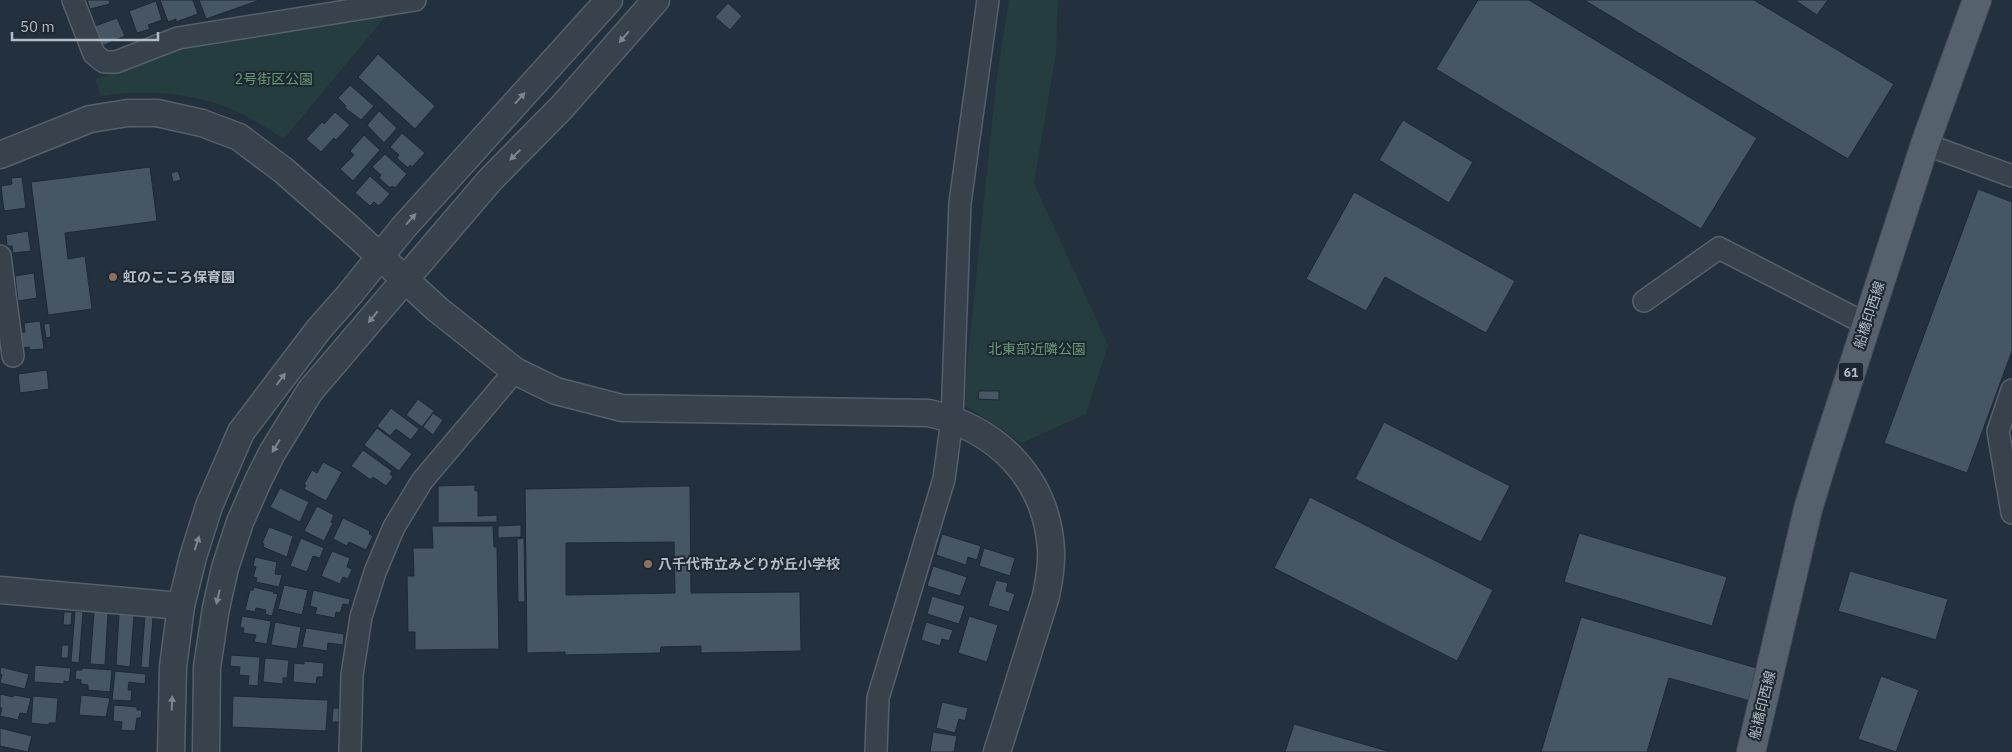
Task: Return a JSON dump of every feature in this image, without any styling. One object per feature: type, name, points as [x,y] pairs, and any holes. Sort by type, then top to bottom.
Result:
[{"type":"main road","name":"船橋印西線","points":[[1751,752],[1808,509],[1925,144],[1977,0]]},
{"type":"street","points":[[74,0],[94,54],[104,62],[116,62],[178,38],[415,0]]},
{"type":"street","points":[[171,752],[173,667],[181,606],[193,556],[209,506],[241,432],[319,329],[403,228],[609,0]]},
{"type":"street","points":[[206,752],[207,667],[216,608],[225,568],[240,522],[272,453],[310,391],[490,180],[562,107],[656,0]]},
{"type":"street","points":[[876,752],[878,698],[944,479],[952,418],[960,202],[988,0]]},
{"type":"street","points":[[0,155],[90,118],[128,113],[157,113],[202,123],[239,137],[283,170],[437,309],[515,371],[556,392],[622,408],[929,413],[952,418],[982,433],[1003,448],[1026,474],[1038,497],[1047,523],[1052,551],[1046,596],[997,752]]},
{"type":"street","points":[[1925,144],[2012,176]]},
{"type":"street","points":[[1644,301],[1719,248],[1866,324]]},
{"type":"street","points":[[0,256],[13,356]]},
{"type":"street","points":[[350,752],[352,675],[362,617],[375,572],[394,527],[422,481],[515,371]]},
{"type":"street","points":[[2012,390],[1998,431],[2012,513]]},
{"type":"street","points":[[0,590],[181,606]]},
{"type":"green space","name":"北東部近隣公園","points":[[1009,0],[1058,0],[1056,53],[1034,183],[1108,345],[1086,414],[1022,443],[963,404],[996,83]]},
{"type":"green space","name":"2号街区公園","points":[[386,16],[284,139],[244,115],[192,97],[156,93],[101,96],[95,79],[179,48]]},
{"type":"building","points":[[87,0],[109,0],[110,4],[90,9]]},
{"type":"building","points":[[160,0],[193,0],[198,14],[176,22],[176,19],[168,22]]},
{"type":"building","points":[[199,0],[260,0],[206,19]]},
{"type":"building","points":[[1478,0],[1529,0],[1757,138],[1701,229],[1436,69]]},
{"type":"building","points":[[1584,0],[1754,0],[1894,84],[1848,159]]},
{"type":"building","points":[[1795,0],[1828,0],[1817,15]]},
{"type":"building","points":[[156,1],[162,20],[148,25],[150,29],[137,33],[129,11]]},
{"type":"building","points":[[728,3],[742,16],[730,30],[715,17]]},
{"type":"building","points":[[117,18],[125,36],[102,46],[95,26]]},
{"type":"building","points":[[378,54],[435,106],[415,129],[358,77]]},
{"type":"building","points":[[350,85],[374,106],[361,120],[345,108],[346,106],[338,98]]},
{"type":"building","points":[[379,111],[397,128],[384,143],[367,125]]},
{"type":"building","points":[[335,112],[350,125],[321,152],[306,139],[322,122],[324,124]]},
{"type":"building","points":[[1403,120],[1473,162],[1449,203],[1379,160]]},
{"type":"building","points":[[402,133],[425,153],[412,167],[410,165],[408,168],[397,158],[399,155],[390,147]]},
{"type":"building","points":[[364,135],[380,150],[353,181],[340,169],[354,155],[350,151]]},
{"type":"building","points":[[385,154],[407,174],[395,188],[392,186],[390,188],[379,178],[381,175],[372,167]]},
{"type":"building","points":[[150,167],[157,221],[65,233],[68,259],[85,256],[92,309],[48,315],[31,182]]},
{"type":"building","points":[[178,171],[181,180],[173,182],[171,173]]},
{"type":"building","points":[[370,176],[390,194],[379,206],[374,202],[370,206],[355,193]]},
{"type":"building","points":[[22,177],[26,208],[4,211],[1,186],[12,184],[11,178]]},
{"type":"building","points":[[1978,189],[2012,202],[2012,351],[1967,473],[1884,443]]},
{"type":"building","points":[[1354,192],[1515,281],[1486,333],[1385,277],[1366,311],[1306,279]]},
{"type":"building","points":[[28,231],[31,251],[13,253],[12,246],[7,246],[6,235]]},
{"type":"building","points":[[34,273],[37,298],[18,301],[15,276]]},
{"type":"building","points":[[40,321],[44,349],[30,350],[29,347],[22,348],[20,332],[25,332],[24,323]]},
{"type":"building","points":[[50,323],[51,337],[46,338],[44,324]]},
{"type":"building","points":[[47,370],[49,389],[20,393],[18,374]]},
{"type":"building","points":[[979,391],[999,391],[999,400],[978,399]]},
{"type":"building","points":[[418,399],[434,411],[422,427],[406,415]]},
{"type":"building","points":[[391,408],[419,429],[411,440],[396,429],[390,436],[377,426]]},
{"type":"building","points":[[433,413],[443,420],[433,435],[423,427]]},
{"type":"building","points":[[1384,422],[1510,486],[1481,542],[1355,479]]},
{"type":"building","points":[[377,428],[412,454],[399,471],[364,445]]},
{"type":"building","points":[[363,450],[392,471],[390,474],[393,477],[386,486],[373,477],[371,480],[351,466]]},
{"type":"building","points":[[323,462],[342,472],[326,501],[304,489],[306,485],[304,484],[312,470],[317,473]]},
{"type":"building","points":[[475,485],[475,491],[478,491],[478,516],[497,515],[497,522],[438,523],[438,486]]},
{"type":"building","points":[[690,486],[691,593],[800,592],[801,651],[701,653],[701,646],[661,647],[660,653],[565,655],[565,652],[527,653],[525,489]],"holes":[[[674,542],[675,593],[566,595],[566,543]]]},
{"type":"building","points":[[280,488],[309,502],[300,522],[270,507]]},
{"type":"building","points":[[1310,497],[1493,590],[1457,661],[1274,568]]},
{"type":"building","points":[[317,506],[334,515],[331,522],[333,523],[324,541],[304,531]]},
{"type":"building","points":[[343,518],[370,531],[369,534],[373,536],[366,550],[349,542],[347,546],[333,539]]},
{"type":"building","points":[[521,525],[521,537],[498,538],[498,526]]},
{"type":"building","points":[[432,526],[493,526],[494,547],[497,547],[499,649],[415,650],[415,632],[408,632],[407,576],[414,576],[413,548],[433,548]]},
{"type":"building","points":[[269,527],[293,536],[287,557],[263,547],[264,544],[262,543]]},
{"type":"building","points":[[1579,533],[1727,577],[1712,626],[1564,582]]},
{"type":"building","points":[[942,534],[981,546],[977,560],[968,557],[966,565],[936,555]]},
{"type":"building","points":[[301,538],[324,548],[320,558],[313,556],[307,572],[290,566]]},
{"type":"building","points":[[524,538],[525,602],[518,602],[517,539]]},
{"type":"building","points":[[984,548],[1015,558],[1010,576],[979,566]]},
{"type":"building","points":[[332,551],[350,558],[347,567],[352,569],[348,579],[343,577],[340,584],[321,576]]},
{"type":"building","points":[[255,557],[277,562],[275,574],[282,575],[279,587],[256,582],[257,578],[253,577],[256,567],[253,566]]},
{"type":"building","points":[[933,566],[967,577],[960,596],[927,586]]},
{"type":"building","points":[[1850,571],[1948,599],[1936,640],[1838,611]]},
{"type":"building","points":[[996,580],[1008,583],[1006,591],[1015,594],[1009,612],[988,606]]},
{"type":"building","points":[[284,585],[308,590],[302,615],[278,609]]},
{"type":"building","points":[[254,587],[278,594],[272,616],[265,614],[266,610],[256,608],[255,612],[245,610],[250,590],[253,590]]},
{"type":"building","points":[[313,590],[350,599],[349,605],[343,604],[340,613],[336,612],[335,618],[315,614],[317,608],[310,606]]},
{"type":"building","points":[[932,596],[965,606],[959,624],[927,614]]},
{"type":"building","points":[[75,611],[83,612],[79,663],[71,662]]},
{"type":"building","points":[[64,612],[72,612],[71,625],[63,625]]},
{"type":"building","points":[[94,612],[108,613],[105,665],[90,664]]},
{"type":"building","points":[[119,614],[134,615],[130,667],[116,665]]},
{"type":"building","points":[[145,616],[153,617],[149,668],[141,667]]},
{"type":"building","points":[[242,616],[271,621],[267,644],[254,642],[256,635],[243,633],[244,628],[240,627]]},
{"type":"building","points":[[969,616],[998,625],[987,662],[958,653]]},
{"type":"building","points":[[1581,617],[1760,669],[1750,701],[1669,678],[1647,752],[1541,752]]},
{"type":"building","points":[[275,622],[301,627],[297,649],[271,645]]},
{"type":"building","points":[[926,622],[953,630],[949,641],[942,639],[940,646],[921,640]]},
{"type":"building","points":[[306,628],[344,634],[343,645],[328,643],[327,651],[302,647]]},
{"type":"building","points":[[62,645],[69,645],[68,658],[61,658]]},
{"type":"building","points":[[231,655],[260,657],[258,686],[248,685],[249,676],[239,675],[240,667],[230,666]]},
{"type":"building","points":[[265,658],[289,660],[287,678],[283,678],[283,684],[263,682]]},
{"type":"building","points":[[304,661],[324,663],[323,677],[317,677],[316,684],[293,682],[294,663],[304,664]]},
{"type":"building","points":[[35,665],[71,668],[69,682],[64,681],[64,684],[34,682]]},
{"type":"building","points":[[1,667],[29,674],[25,689],[0,683]]},
{"type":"building","points":[[82,668],[112,670],[110,692],[88,690],[88,685],[81,684],[81,680],[75,679],[76,670],[82,670]]},
{"type":"building","points":[[115,671],[146,674],[145,684],[129,682],[128,690],[132,690],[131,701],[112,700]]},
{"type":"building","points":[[1881,676],[1919,690],[1896,752],[1858,739]]},
{"type":"building","points":[[0,694],[31,698],[27,714],[20,713],[18,720],[0,716],[2,708],[0,708]]},
{"type":"building","points":[[81,695],[110,698],[106,717],[79,715]]},
{"type":"building","points":[[33,696],[58,698],[56,723],[49,723],[49,725],[31,723]]},
{"type":"building","points":[[233,696],[328,700],[326,731],[232,727]]},
{"type":"building","points":[[942,702],[968,708],[965,721],[959,719],[955,733],[936,728]]},
{"type":"building","points":[[114,705],[137,707],[137,710],[142,710],[141,718],[137,718],[135,731],[121,730],[122,722],[113,721]]},
{"type":"building","points":[[333,708],[339,708],[339,722],[332,722]]},
{"type":"building","points":[[1294,724],[1391,752],[1285,752]]},
{"type":"building","points":[[0,728],[32,736],[28,752],[0,746]]},
{"type":"building","points":[[933,732],[957,736],[954,752],[930,752]]},
{"type":"place","name":"虹のこころ保育園","points":[[113,277]]},
{"type":"place","name":"八千代市立みどりが丘小学校","points":[[648,564]]}]
